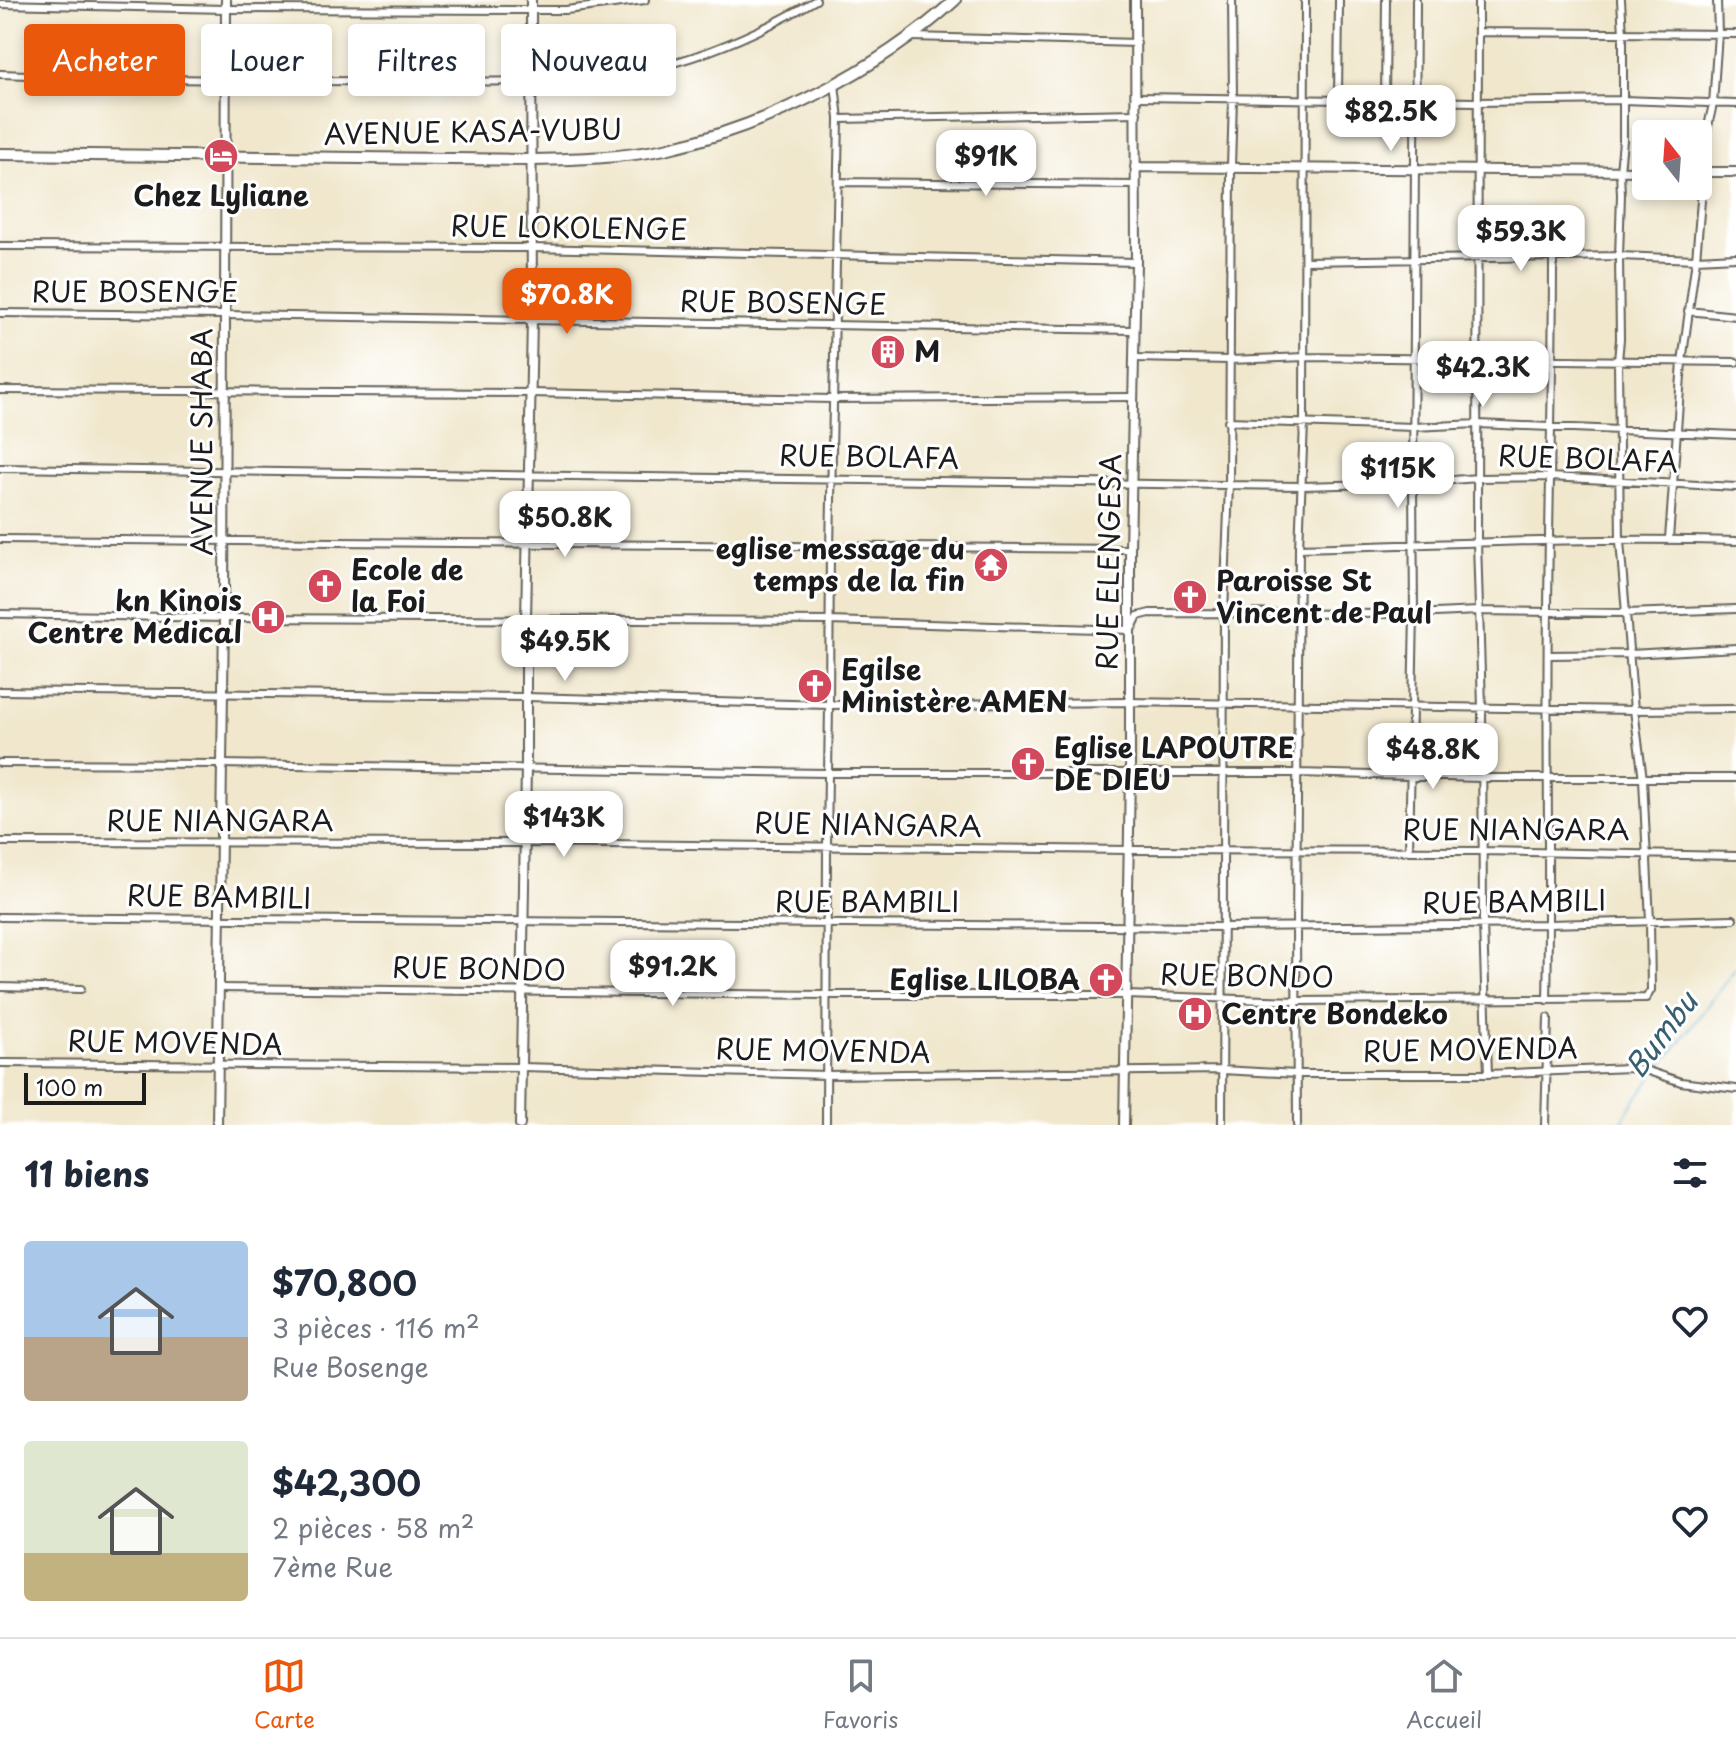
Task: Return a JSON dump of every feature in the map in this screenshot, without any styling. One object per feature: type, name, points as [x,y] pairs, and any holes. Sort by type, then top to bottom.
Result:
[{"type":"main road","name":"AVENUE KASA-VUBU","points":[[0,154],[532,160],[600,158],[664,149],[747,125],[835,84],[909,37],[955,0]]},
{"type":"street","points":[[531,0],[531,24]]},
{"type":"street","points":[[0,4],[566,10],[645,0]]},
{"type":"street","points":[[676,62],[744,39],[816,0]]},
{"type":"street","name":"RUE ELENGESA","points":[[1124,1125],[1136,262],[1135,0]]},
{"type":"street","points":[[1222,1125],[1224,614],[1229,485],[1232,0]]},
{"type":"street","points":[[1297,1125],[1299,548],[1305,357],[1305,0]]},
{"type":"street","points":[[1338,100],[1339,0]]},
{"type":"street","points":[[1385,101],[1386,0]]},
{"type":"street","points":[[1409,851],[1414,614],[1416,0]]},
{"type":"street","points":[[1478,0],[1477,542],[1488,1074]]},
{"type":"street","points":[[1621,0],[1620,541],[1643,779],[1650,921]]},
{"type":"street","points":[[1709,120],[1718,34],[1717,0]]},
{"type":"street","points":[[1478,32],[1736,34]]},
{"type":"street","points":[[909,37],[1137,43]]},
{"type":"street","points":[[0,74],[201,80]]},
{"type":"street","points":[[332,81],[501,81]]},
{"type":"street","points":[[826,1125],[829,621],[839,119],[835,84]]},
{"type":"street","name":"AVENUE SHABA","points":[[217,1125],[224,618],[226,96]]},
{"type":"street","points":[[520,1125],[532,320],[532,96]]},
{"type":"street","points":[[1137,97],[1416,102],[1623,100],[1736,104]]},
{"type":"street","points":[[839,119],[1137,113]]},
{"type":"street","points":[[1135,167],[1632,171]]},
{"type":"street","points":[[1712,172],[1736,172]]},
{"type":"street","points":[[838,182],[1135,185]]},
{"type":"street","points":[[1669,539],[1682,362],[1696,259],[1699,200]]},
{"type":"street","name":"RUE LOKOLENGE","points":[[0,246],[531,248],[1136,262]]},
{"type":"street","points":[[1547,1000],[1553,257]]},
{"type":"street","points":[[1305,261],[1736,257]]},
{"type":"street","points":[[1688,311],[1736,316]]},
{"type":"street","name":"RUE BOSENGE","points":[[0,313],[1134,330]]},
{"type":"street","points":[[1134,358],[1736,362]]},
{"type":"street","points":[[0,390],[530,393],[832,399],[1133,397]]},
{"type":"street","points":[[1228,421],[1414,427],[1478,424],[1736,435]]},
{"type":"street","name":"RUE BOLAFA","points":[[0,468],[1302,486],[1549,477],[1736,487]]},
{"type":"street","points":[[0,539],[1130,549]]},
{"type":"street","points":[[1299,548],[1477,542],[1736,541]]},
{"type":"street","points":[[0,614],[829,621],[1131,630],[1138,616],[1150,613],[1627,613],[1736,609]]},
{"type":"street","points":[[1549,655],[1736,648]]},
{"type":"street","points":[[0,691],[526,697],[829,705],[1129,702],[1736,709]]},
{"type":"street","points":[[0,763],[828,773],[1298,773],[1549,779],[1736,778]]},
{"type":"street","name":"RUE NIANGARA","points":[[0,842],[525,843],[1736,856]]},
{"type":"street","name":"RUE BAMBILI","points":[[0,917],[1223,927],[1733,919]]},
{"type":"street","name":"RUE BONDO","points":[[220,988],[1127,995],[1297,1001],[1646,998],[1651,990],[1650,921]]},
{"type":"street","points":[[0,987],[81,989]]},
{"type":"street","points":[[1545,1125],[1548,1018]]},
{"type":"street","name":"RUE MOVENDA","points":[[0,1063],[521,1067],[826,1075],[1222,1070],[1297,1074],[1488,1074],[1630,1068],[1681,1082],[1736,1089]]},
{"type":"waterway","name":"Bumbu","points":[[1657,1072],[1736,968]]},
{"type":"waterway","name":"Bumbu","points":[[1620,1125],[1653,1077]]},
{"type":"place","name":"Chez Lyliane","points":[[221,156]]},
{"type":"place","name":"M","points":[[888,352]]},
{"type":"place","name":"eglise message du temps de la fin","points":[[991,565]]},
{"type":"place","name":"Ecole de la Foi","points":[[325,586]]},
{"type":"place","name":"Paroisse St Vincent de Paul","points":[[1190,597]]},
{"type":"place","name":"kn Kinois Centre Médical","points":[[268,617]]},
{"type":"place","name":"Egilse Ministère AMEN","points":[[815,686]]},
{"type":"place","name":"Eglise LAPOUTRE DE DIEU","points":[[1028,764]]},
{"type":"place","name":"Eglise LILOBA","points":[[1106,980]]},
{"type":"place","name":"Centre Bondeko","points":[[1195,1014]]}]
